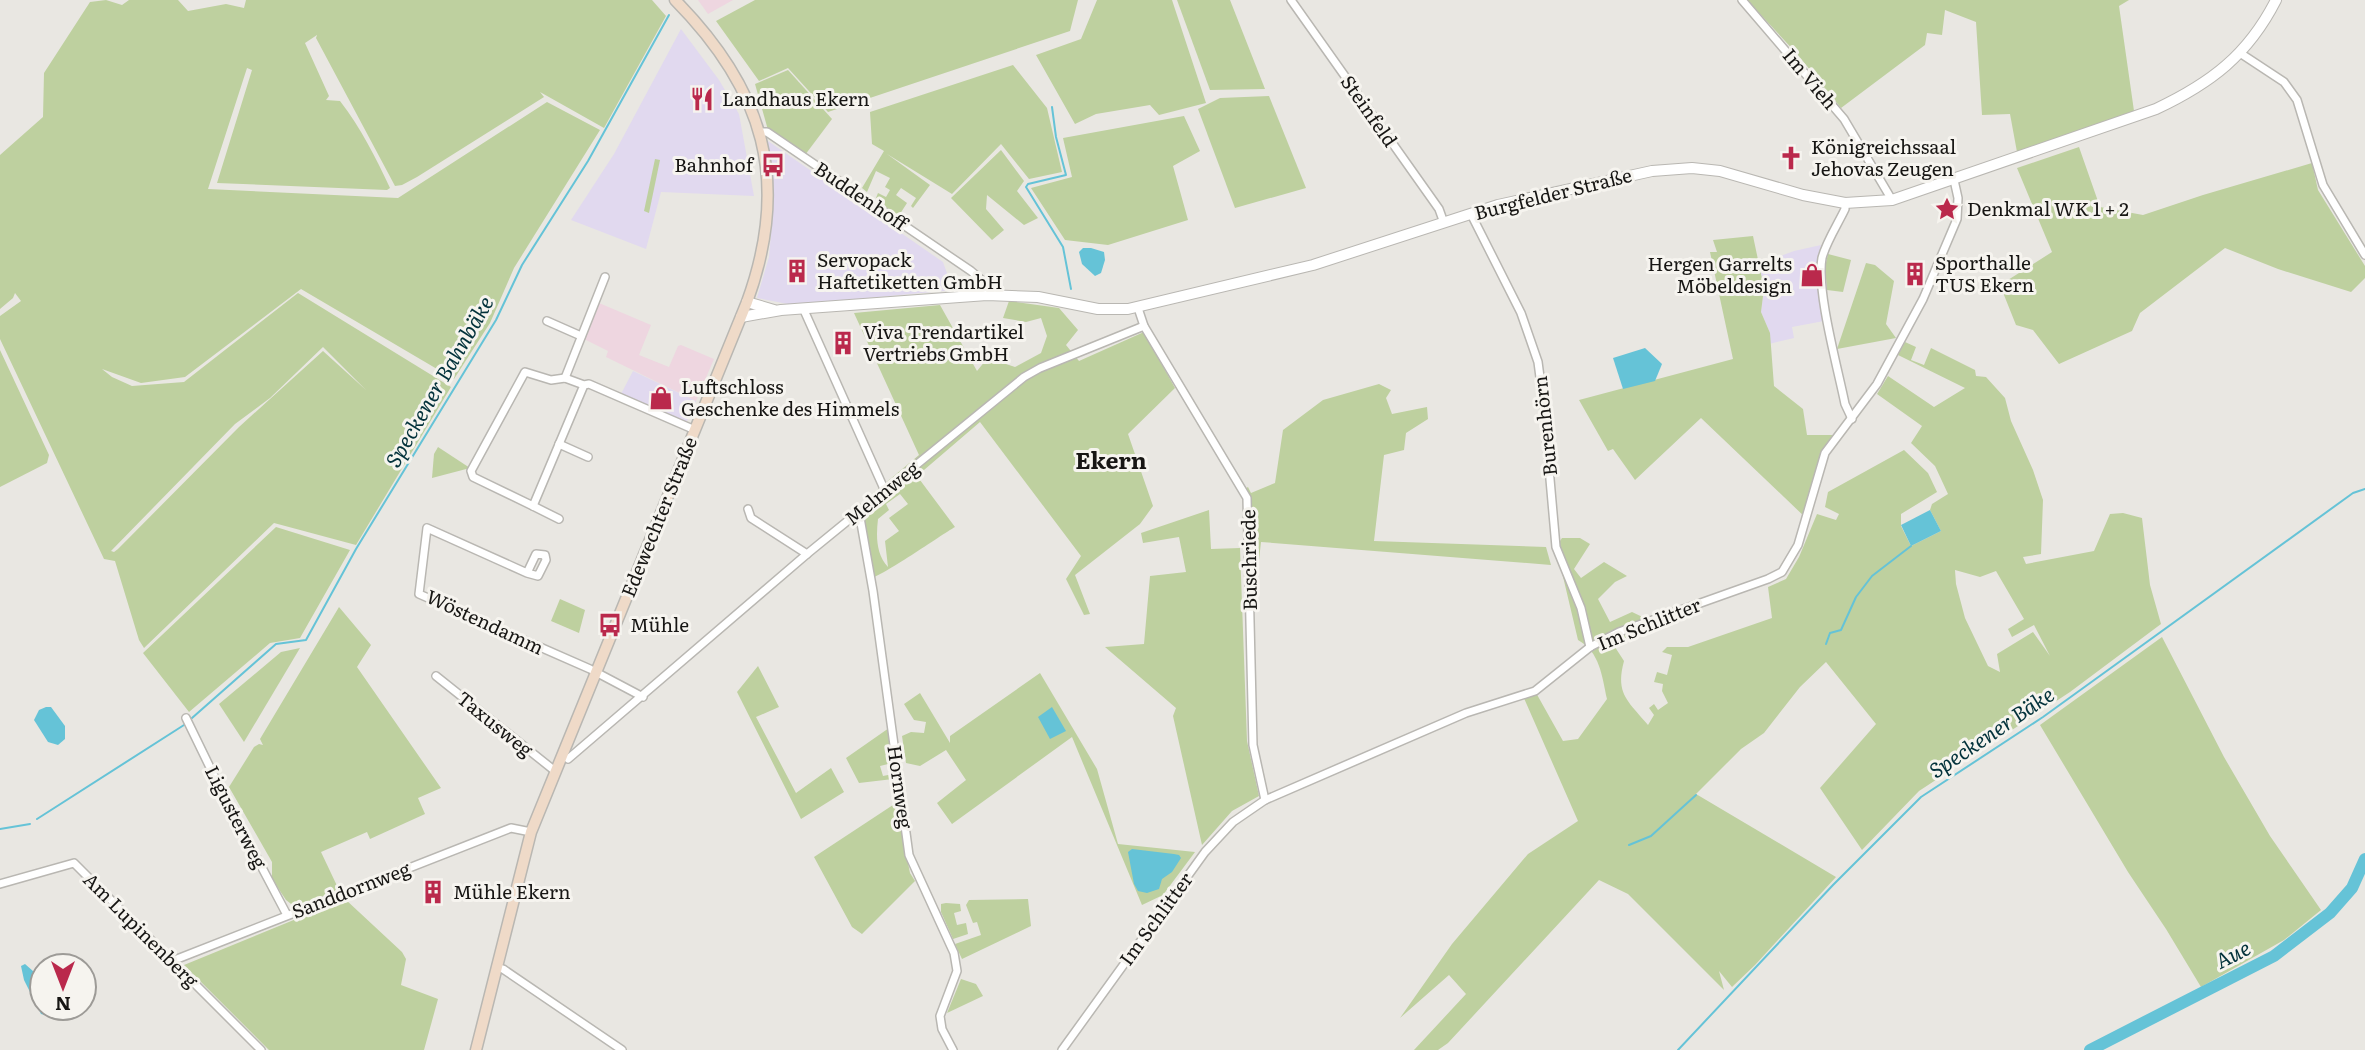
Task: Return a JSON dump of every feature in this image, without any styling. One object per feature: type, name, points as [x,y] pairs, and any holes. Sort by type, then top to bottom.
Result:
[{"type":"main road","name":"Edewechter Straße","points":[[476,1050],[531,832],[741,317],[762,257],[768,215],[766,168],[750,104],[731,67],[709,35],[675,0]]},
{"type":"street","name":"Steinfeld","points":[[1291,0],[1439,209],[1444,223]]},
{"type":"street","name":"Im Vieh","points":[[1742,0],[1844,119],[1892,200]]},
{"type":"street","name":"Burgfelder Straße","points":[[741,317],[778,310],[987,295],[1038,297],[1108,310],[1138,308],[1313,265],[1471,214],[1604,180],[1637,173],[1692,167],[1720,171],[1803,195],[1845,203],[1892,200],[2156,109],[2210,80],[2241,53],[2276,0]]},
{"type":"street","points":[[2241,53],[2278,77],[2297,100],[2323,185],[2365,255]]},
{"type":"street","name":"Buddenhoff","points":[[759,132],[767,132],[971,271],[985,283],[987,295]]},
{"type":"street","name":"Im Schlitter","points":[[1062,1050],[1205,852],[1234,822],[1265,800],[1455,718],[1535,691],[1590,647],[1619,632],[1782,572],[1805,527],[1825,453],[1877,384],[1947,247],[1957,219],[1954,180]]},
{"type":"street","points":[[1845,203],[1845,209],[1822,260],[1822,274],[1824,300],[1843,391],[1852,419]]},
{"type":"street","name":"Burenhörn","points":[[1471,214],[1521,313],[1538,362],[1556,547],[1581,608],[1590,647]]},
{"type":"street","points":[[565,378],[605,276]]},
{"type":"street","name":"Burgfelder Straße","points":[[747,302],[778,310]]},
{"type":"street","points":[[803,308],[885,491]]},
{"type":"street","name":"Buschriede","points":[[1138,308],[1144,326],[1247,498],[1253,745],[1265,800]]},
{"type":"street","points":[[547,321],[581,336]]},
{"type":"street","name":"Melmweg","points":[[568,759],[807,554],[1024,377],[1144,326]]},
{"type":"street","points":[[559,519],[473,477],[471,471],[525,372],[551,380],[565,378],[584,385],[589,384],[695,430]]},
{"type":"street","points":[[533,506],[584,385]]},
{"type":"street","points":[[559,444],[588,457]]},
{"type":"street","points":[[748,509],[751,517],[807,554]]},
{"type":"street","name":"Hornweg","points":[[859,512],[873,591],[909,855],[954,954],[957,971],[940,1016],[942,1029],[953,1050]]},
{"type":"street","name":"Wöstendamm","points":[[527,573],[427,528],[419,594],[596,672]]},
{"type":"street","points":[[596,672],[643,697]]},
{"type":"street","name":"Taxusweg","points":[[436,676],[555,771]]},
{"type":"street","name":"Ligusterweg","points":[[186,718],[286,915]]},
{"type":"street","name":"Sanddornweg","points":[[172,961],[512,828],[531,832]]},
{"type":"street","name":"Am Lupinenberg","points":[[0,884],[74,863],[261,1050]]},
{"type":"street","points":[[496,967],[503,969],[622,1050]]},
{"type":"shaded area","points":[[698,0],[733,0],[708,14]]},
{"type":"shaded area","points":[[681,29],[719,80],[739,114],[754,196],[661,192],[646,249],[571,220],[614,154]]},
{"type":"shaded area","points":[[768,141],[943,262],[953,290],[793,305],[757,298],[769,257],[773,211]]},
{"type":"shaded area","points":[[1821,245],[1817,261],[1824,321],[1792,327],[1794,338],[1769,344],[1770,333],[1761,312],[1764,288],[1759,264],[1794,251]]},
{"type":"shaded area","points":[[599,303],[651,325],[639,355],[669,367],[678,346],[681,345],[714,359],[696,401],[606,357],[608,351],[584,339]]},
{"type":"shaded area","points":[[633,371],[696,401],[687,421],[621,394]]},
{"type":"green space","points":[[106,0],[122,5],[129,0],[178,0],[188,11],[226,4],[244,8],[246,0],[652,0],[666,16],[604,128],[540,92],[544,97],[417,177],[395,186],[316,38],[317,35],[305,43],[329,96],[326,100],[340,101],[348,111],[390,188],[387,190],[217,183],[252,70],[247,68],[208,189],[398,198],[547,102],[600,130],[514,268],[490,323],[454,379],[301,289],[185,377],[141,383],[102,369],[132,386],[184,382],[298,293],[451,387],[356,545],[274,523],[144,648],[139,640],[115,561],[104,559],[0,339],[0,316],[21,301],[15,293],[0,309],[0,155],[43,117],[44,73],[90,2]],"holes":[[[323,347],[366,390],[323,351],[239,427],[118,549],[111,551],[235,424],[270,398]]]},
{"type":"green space","points":[[755,0],[1078,0],[1070,31],[828,112],[788,68],[759,81],[716,21]]},
{"type":"green space","points":[[1097,0],[1172,0],[1206,103],[1159,115],[1150,105],[1096,114],[1075,124],[1036,55],[1081,39]]},
{"type":"green space","points":[[1177,0],[1230,0],[1265,89],[1210,90]]},
{"type":"green space","points":[[1747,0],[2129,0],[2119,6],[2134,111],[2017,152],[2010,114],[1982,115],[1976,22],[1945,10],[1942,35],[1927,33],[1925,45],[1841,108],[1798,55]]},
{"type":"green space","points":[[1013,65],[1047,108],[1062,172],[1029,179],[1001,144],[952,194],[887,154],[930,185],[913,208],[911,206],[916,198],[901,188],[896,195],[907,203],[898,217],[884,208],[885,202],[876,198],[878,193],[886,197],[890,190],[885,187],[890,178],[876,171],[867,192],[862,188],[884,151],[872,144],[870,112]]},
{"type":"green space","points":[[788,70],[832,119],[805,155],[768,130],[755,84]]},
{"type":"green space","points":[[1269,96],[1306,188],[1235,208],[1198,109],[1220,98]]},
{"type":"green space","points":[[1184,116],[1200,151],[1173,166],[1188,220],[1108,245],[1065,240],[1031,188],[1072,177],[1063,138]]},
{"type":"green space","points":[[2079,147],[2100,207],[2143,215],[2312,163],[2318,190],[2365,266],[2365,278],[2351,292],[2278,269],[2225,248],[2140,313],[2132,331],[2059,364],[2033,330],[2016,325],[2000,285],[2052,252],[2017,168]]},
{"type":"green space","points":[[1001,150],[1024,181],[1017,191],[1038,218],[1024,225],[987,195],[986,209],[1004,230],[992,240],[951,198]]},
{"type":"green space","points":[[655,159],[660,160],[649,213],[644,211]]},
{"type":"green space","points":[[1753,236],[1764,288],[1761,312],[1770,333],[1774,386],[1803,409],[1807,435],[1837,437],[1825,453],[1807,519],[1701,418],[1635,480],[1613,449],[1608,451],[1579,400],[1733,359],[1710,252],[1717,252],[1713,240]]},
{"type":"green space","points":[[1828,254],[1851,260],[1843,292],[1827,290],[1825,267]]},
{"type":"green space","points":[[1866,263],[1875,265],[1894,281],[1886,324],[1896,338],[1837,349]]},
{"type":"green space","points":[[1009,301],[1059,308],[1078,330],[1066,345],[1079,361],[1144,332],[1175,388],[1128,434],[1153,506],[1140,524],[1075,575],[1090,614],[1084,615],[1066,579],[1081,556],[980,422],[917,476],[955,527],[871,578],[859,505],[919,455],[854,313],[940,305],[977,371],[990,355],[1015,367],[1041,353],[1047,336],[1041,318],[1026,322],[1003,318]],"holes":[[[900,494],[908,504],[889,518],[899,531],[885,541],[888,567],[878,544],[878,519],[889,510],[886,504]]]},
{"type":"green space","points":[[1905,342],[1916,347],[1911,360],[1924,365],[1931,348],[1975,370],[1976,376],[1986,377],[2005,398],[2011,421],[2043,500],[2041,554],[2023,557],[2026,564],[2094,551],[2110,514],[2123,513],[2142,518],[2150,585],[2161,624],[2070,692],[1919,791],[1862,850],[1820,788],[1876,724],[1826,662],[1800,687],[1764,733],[1741,749],[1696,794],[1836,877],[1732,987],[1719,971],[1724,990],[1628,894],[1599,880],[1448,1043],[1438,1050],[1414,1050],[1466,994],[1449,975],[1400,1018],[1452,944],[1528,854],[1578,821],[1523,696],[1535,691],[1563,741],[1578,739],[1607,699],[1596,658],[1578,640],[1556,547],[1562,538],[1580,538],[1590,544],[1574,569],[1581,578],[1604,562],[1627,576],[1615,582],[1598,599],[1610,622],[1632,612],[1651,621],[1641,635],[1613,644],[1624,661],[1621,682],[1625,696],[1648,725],[1654,715],[1649,708],[1654,704],[1658,710],[1668,703],[1662,691],[1663,684],[1654,682],[1657,672],[1667,675],[1672,655],[1662,652],[1667,647],[1688,647],[1772,618],[1768,587],[1786,579],[1799,557],[1817,514],[1836,520],[1839,514],[1825,507],[1828,492],[1904,450],[1928,473],[1937,492],[1901,514],[1901,526],[1911,546],[1941,531],[1930,510],[1932,504],[1948,494],[1935,466],[1911,443],[1922,426],[1877,394],[1888,376],[1934,407],[1965,388],[1898,355]],"holes":[[[1955,570],[1980,577],[1996,571],[2024,619],[2008,629],[2012,637],[2034,625],[2050,656],[2033,632],[1997,654],[2000,672],[1988,666],[1965,618]]]},
{"type":"green space","points":[[0,350],[49,455],[47,463],[0,487]]},
{"type":"green space","points":[[1379,384],[1391,390],[1386,398],[1392,414],[1427,407],[1428,419],[1406,433],[1404,450],[1384,455],[1374,541],[1546,547],[1551,565],[1261,542],[1256,587],[1249,586],[1247,498],[1243,490],[1248,487],[1251,493],[1275,483],[1283,430],[1323,400]]},
{"type":"green space","points":[[438,447],[470,468],[432,478],[434,454]]},
{"type":"green space","points":[[1209,510],[1211,549],[1240,548],[1247,741],[1259,796],[1232,811],[1202,845],[1173,716],[1176,708],[1105,647],[1144,644],[1150,576],[1186,572],[1179,537],[1143,543],[1141,533]]},
{"type":"green space","points":[[276,527],[350,550],[300,638],[270,643],[189,712],[143,653]]},
{"type":"green space","points":[[560,599],[585,610],[579,633],[551,621]]},
{"type":"green space","points":[[339,607],[371,645],[357,667],[441,788],[418,798],[425,814],[370,839],[367,832],[321,852],[339,890],[295,907],[286,900],[272,879],[272,862],[229,787],[254,747],[263,745],[260,739]]},
{"type":"green space","points":[[2162,637],[2224,757],[2270,836],[2321,910],[2284,940],[2201,987],[2040,725]]},
{"type":"green space","points":[[300,648],[244,742],[219,704],[281,652]]},
{"type":"green space","points":[[758,666],[779,707],[756,717],[796,793],[831,768],[844,792],[801,819],[737,692]]},
{"type":"green space","points":[[1040,673],[1097,769],[1118,844],[1195,852],[1163,895],[1142,905],[1072,737],[952,824],[937,803],[966,780],[946,750],[920,766],[906,763],[902,736],[911,732],[924,733],[926,722],[914,720],[904,704],[920,693],[950,743],[950,736]]},
{"type":"green space","points":[[889,728],[892,763],[880,766],[883,776],[893,774],[893,779],[859,783],[846,758]]},
{"type":"green space","points":[[896,803],[910,873],[915,881],[862,934],[852,927],[814,857]]},
{"type":"green space","points":[[345,899],[402,952],[406,959],[401,985],[438,999],[424,1050],[269,1050],[184,965]]},
{"type":"green space","points":[[1028,899],[1031,926],[962,959],[955,944],[981,935],[977,922],[973,923],[966,905],[969,900]]},
{"type":"green space","points":[[941,904],[960,904],[961,911],[954,913],[957,925],[966,923],[968,934],[953,939],[941,912]]},
{"type":"green space","points":[[961,979],[976,984],[983,996],[947,1013]]},
{"type":"water","points":[[1083,248],[1104,252],[1105,260],[1101,273],[1095,276],[1082,264],[1079,252]]},
{"type":"water","points":[[1645,348],[1662,364],[1655,381],[1623,389],[1613,358]]},
{"type":"water","points":[[1930,510],[1941,531],[1911,546],[1901,525]]},
{"type":"water","points":[[51,707],[65,726],[65,739],[58,745],[48,742],[34,720],[39,710]]},
{"type":"water","points":[[1052,707],[1066,731],[1050,739],[1038,717]]},
{"type":"water","points":[[1132,849],[1174,854],[1181,858],[1172,872],[1162,879],[1159,889],[1147,893],[1138,891],[1134,884],[1128,852]]},
{"type":"water","points":[[25,964],[28,967],[28,988],[24,980],[21,966]]},
{"type":"waterway","name":"Speckener Bahnbäke","points":[[192,718],[276,644],[306,640],[356,549],[496,320],[522,265],[588,161],[669,15]]},
{"type":"waterway","points":[[1052,107],[1056,137],[1066,175],[1028,184],[1026,187],[1063,247],[1071,289]]},
{"type":"waterway","name":"Speckener Bäke","points":[[1678,1050],[1833,885],[1921,797],[2043,717],[2353,493],[2365,489]]},
{"type":"waterway","points":[[1826,644],[1830,633],[1841,630],[1856,597],[1872,576],[1911,546]]},
{"type":"waterway","name":"Speckener Bahnbäke","points":[[37,819],[184,725]]},
{"type":"waterway","points":[[1629,845],[1651,836],[1696,795]]},
{"type":"waterway","name":"Speckener Bahnbäke","points":[[0,829],[30,824]]},
{"type":"waterway","name":"Aue","points":[[2090,1050],[2274,956],[2330,913],[2352,888],[2365,859]]},
{"type":"place","name":"Landhaus Ekern","points":[[702,99]]},
{"type":"place","name":"Königreichssaal Jehovas Zeugen","points":[[1791,158]]},
{"type":"place","name":"Bahnhof","points":[[773,165]]},
{"type":"place","name":"Denkmal WK 1 + 2","points":[[1947,209]]},
{"type":"place","name":"Servopack Haftetiketten GmbH","points":[[797,271]]},
{"type":"place","name":"Sporthalle TUS Ekern","points":[[1915,274]]},
{"type":"place","name":"Hergen Garrelts Möbeldesign","points":[[1812,275]]},
{"type":"place","name":"Viva Trendartikel Vertriebs GmbH","points":[[843,343]]},
{"type":"place","name":"Luftschloss Geschenke des Himmels","points":[[661,398]]},
{"type":"place","name":"Mühle","points":[[610,625]]},
{"type":"place","name":"Mühle Ekern","points":[[433,892]]},
{"type":"district","name":"Ekern","points":[[1111,461]]}]
